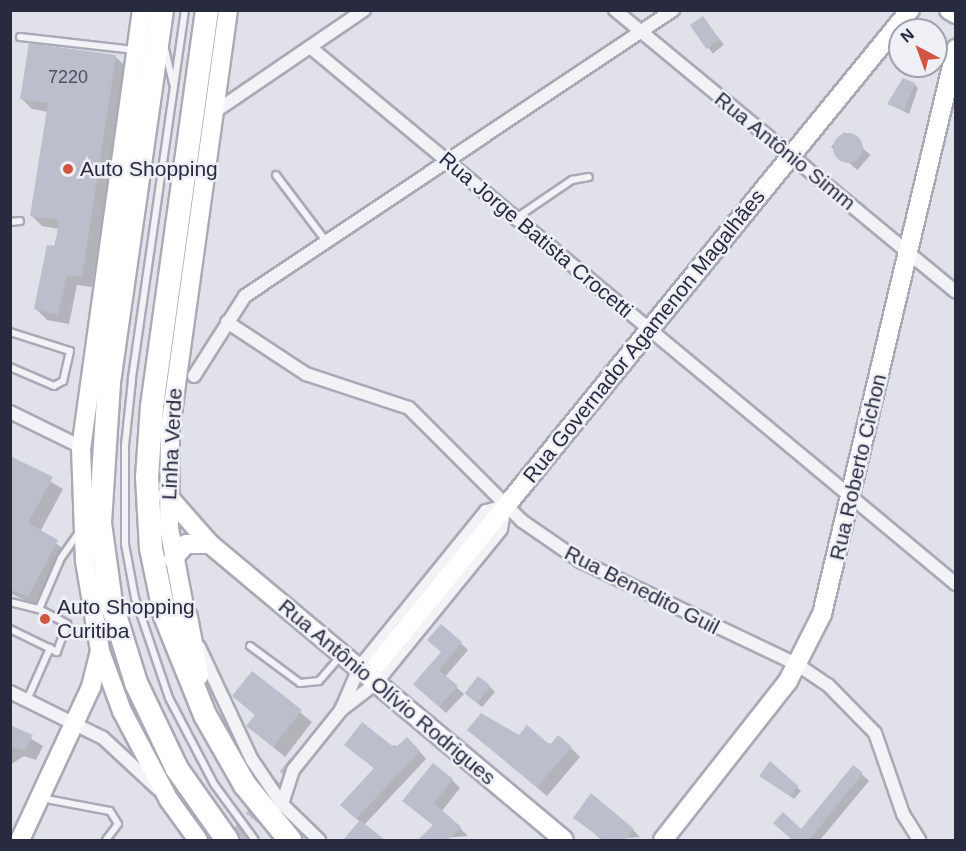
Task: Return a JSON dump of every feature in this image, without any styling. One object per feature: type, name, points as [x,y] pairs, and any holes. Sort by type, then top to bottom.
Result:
[{"type":"highway","name":"Linha Verde","points":[[207,10],[147,477],[156,583],[204,715],[245,785],[290,840]]},
{"type":"highway","points":[[161,20],[109,383],[100,523],[111,602],[136,684],[177,769],[226,840]]},
{"type":"highway","points":[[186,617],[204,715]]},
{"type":"street","points":[[142,10],[81,447],[83,527],[100,651],[122,711],[169,800],[198,840]]},
{"type":"street","name":"Linha Verde","points":[[228,10],[174,385],[167,495],[173,559],[186,617],[264,778],[282,804],[318,840]]},
{"type":"street","points":[[213,113],[364,10]]},
{"type":"street","name":"Rua Antônio Simm","points":[[615,10],[956,292]]},
{"type":"street","points":[[194,376],[245,296],[673,10]]},
{"type":"street","name":"Rua Governador Agamenon Magalhães","points":[[378,663],[910,10]]},
{"type":"street","points":[[949,10],[956,14]]},
{"type":"street","name":"Rua Jorge Batista Crocetti","points":[[310,47],[956,584]]},
{"type":"street","name":"Rua Roberto Cichon","points":[[663,840],[798,665],[822,614],[956,48]]},
{"type":"street","name":"Rua Benedito Guil","points":[[227,322],[306,374],[410,408],[505,506],[599,573],[798,665],[842,697],[875,733],[903,814],[919,840]]},
{"type":"street","points":[[10,412],[81,447]]},
{"type":"street","name":"Rua Antônio Olívio Rodrigues","points":[[167,495],[210,544],[564,840]]},
{"type":"street","points":[[282,804],[293,770],[341,710],[376,683],[501,529],[505,506],[486,511],[359,668],[341,710]]},
{"type":"street","points":[[173,559],[186,544],[210,544]]},
{"type":"street","points":[[20,840],[75,723],[100,651]]},
{"type":"street","points":[[10,692],[75,723],[114,746],[169,800]]},
{"type":"street","points":[[264,778],[293,770]]},
{"type":"lane","points":[[185,10],[125,445],[125,544],[135,598],[169,698],[214,784],[255,840]]},
{"type":"lane","points":[[161,20],[174,86]]},
{"type":"lane","points":[[20,37],[138,50]]},
{"type":"lane","points":[[276,174],[326,241]]},
{"type":"lane","points":[[515,218],[562,186],[589,177]]},
{"type":"lane","points":[[10,222],[20,221]]},
{"type":"lane","points":[[10,367],[54,386],[63,381],[70,351],[11,334]]},
{"type":"lane","points":[[39,609],[61,558],[83,527]]},
{"type":"lane","points":[[10,602],[39,609],[67,624],[57,652],[10,629]]},
{"type":"lane","points":[[250,646],[300,683],[319,681],[342,655]]},
{"type":"lane","points":[[27,700],[50,648]]},
{"type":"lane","points":[[40,798],[110,811],[118,824],[106,840]]},
{"type":"building","points":[[703,16],[720,40],[707,49],[690,25]]},
{"type":"building","points":[[29,43],[116,55],[82,277],[67,275],[58,315],[34,309],[47,245],[55,246],[59,220],[30,216],[48,103],[20,99]]},
{"type":"building","points":[[903,78],[915,83],[904,111],[887,104]]},
{"type":"building","points":[[848,133],[858,138],[863,148],[858,158],[848,163],[838,158],[833,148],[838,138]]},
{"type":"building","points":[[10,456],[53,477],[28,523],[58,540],[28,597],[10,589]]},
{"type":"building","points":[[441,624],[462,642],[439,670],[458,686],[439,707],[413,684],[441,652],[427,640]]},
{"type":"building","points":[[252,671],[302,710],[273,747],[246,726],[255,715],[232,696]]},
{"type":"building","points":[[478,676],[491,686],[477,703],[464,693]]},
{"type":"building","points":[[481,713],[519,735],[527,725],[550,745],[558,735],[572,747],[537,787],[467,730]]},
{"type":"building","points":[[362,722],[395,748],[407,737],[420,751],[356,819],[340,805],[374,768],[344,745]]},
{"type":"building","points":[[10,725],[33,735],[25,751],[10,746]]},
{"type":"building","points":[[770,761],[798,786],[790,796],[759,776]]},
{"type":"building","points":[[433,763],[453,779],[434,803],[461,827],[448,840],[418,840],[433,825],[402,801]]},
{"type":"building","points":[[853,765],[863,773],[809,840],[792,840],[773,823],[783,812],[801,829]]},
{"type":"building","points":[[591,793],[634,829],[625,840],[604,840],[573,818]]},
{"type":"building","points":[[360,820],[385,840],[343,840]]},
{"type":"tunnel","points":[[340,710],[377,664]]},
{"type":"tunnel","points":[[236,840],[299,762]]},
{"type":"place","name":"Auto Shopping","points":[[68,169]]},
{"type":"place","name":"Auto Shopping Curitiba","points":[[45,619]]}]
